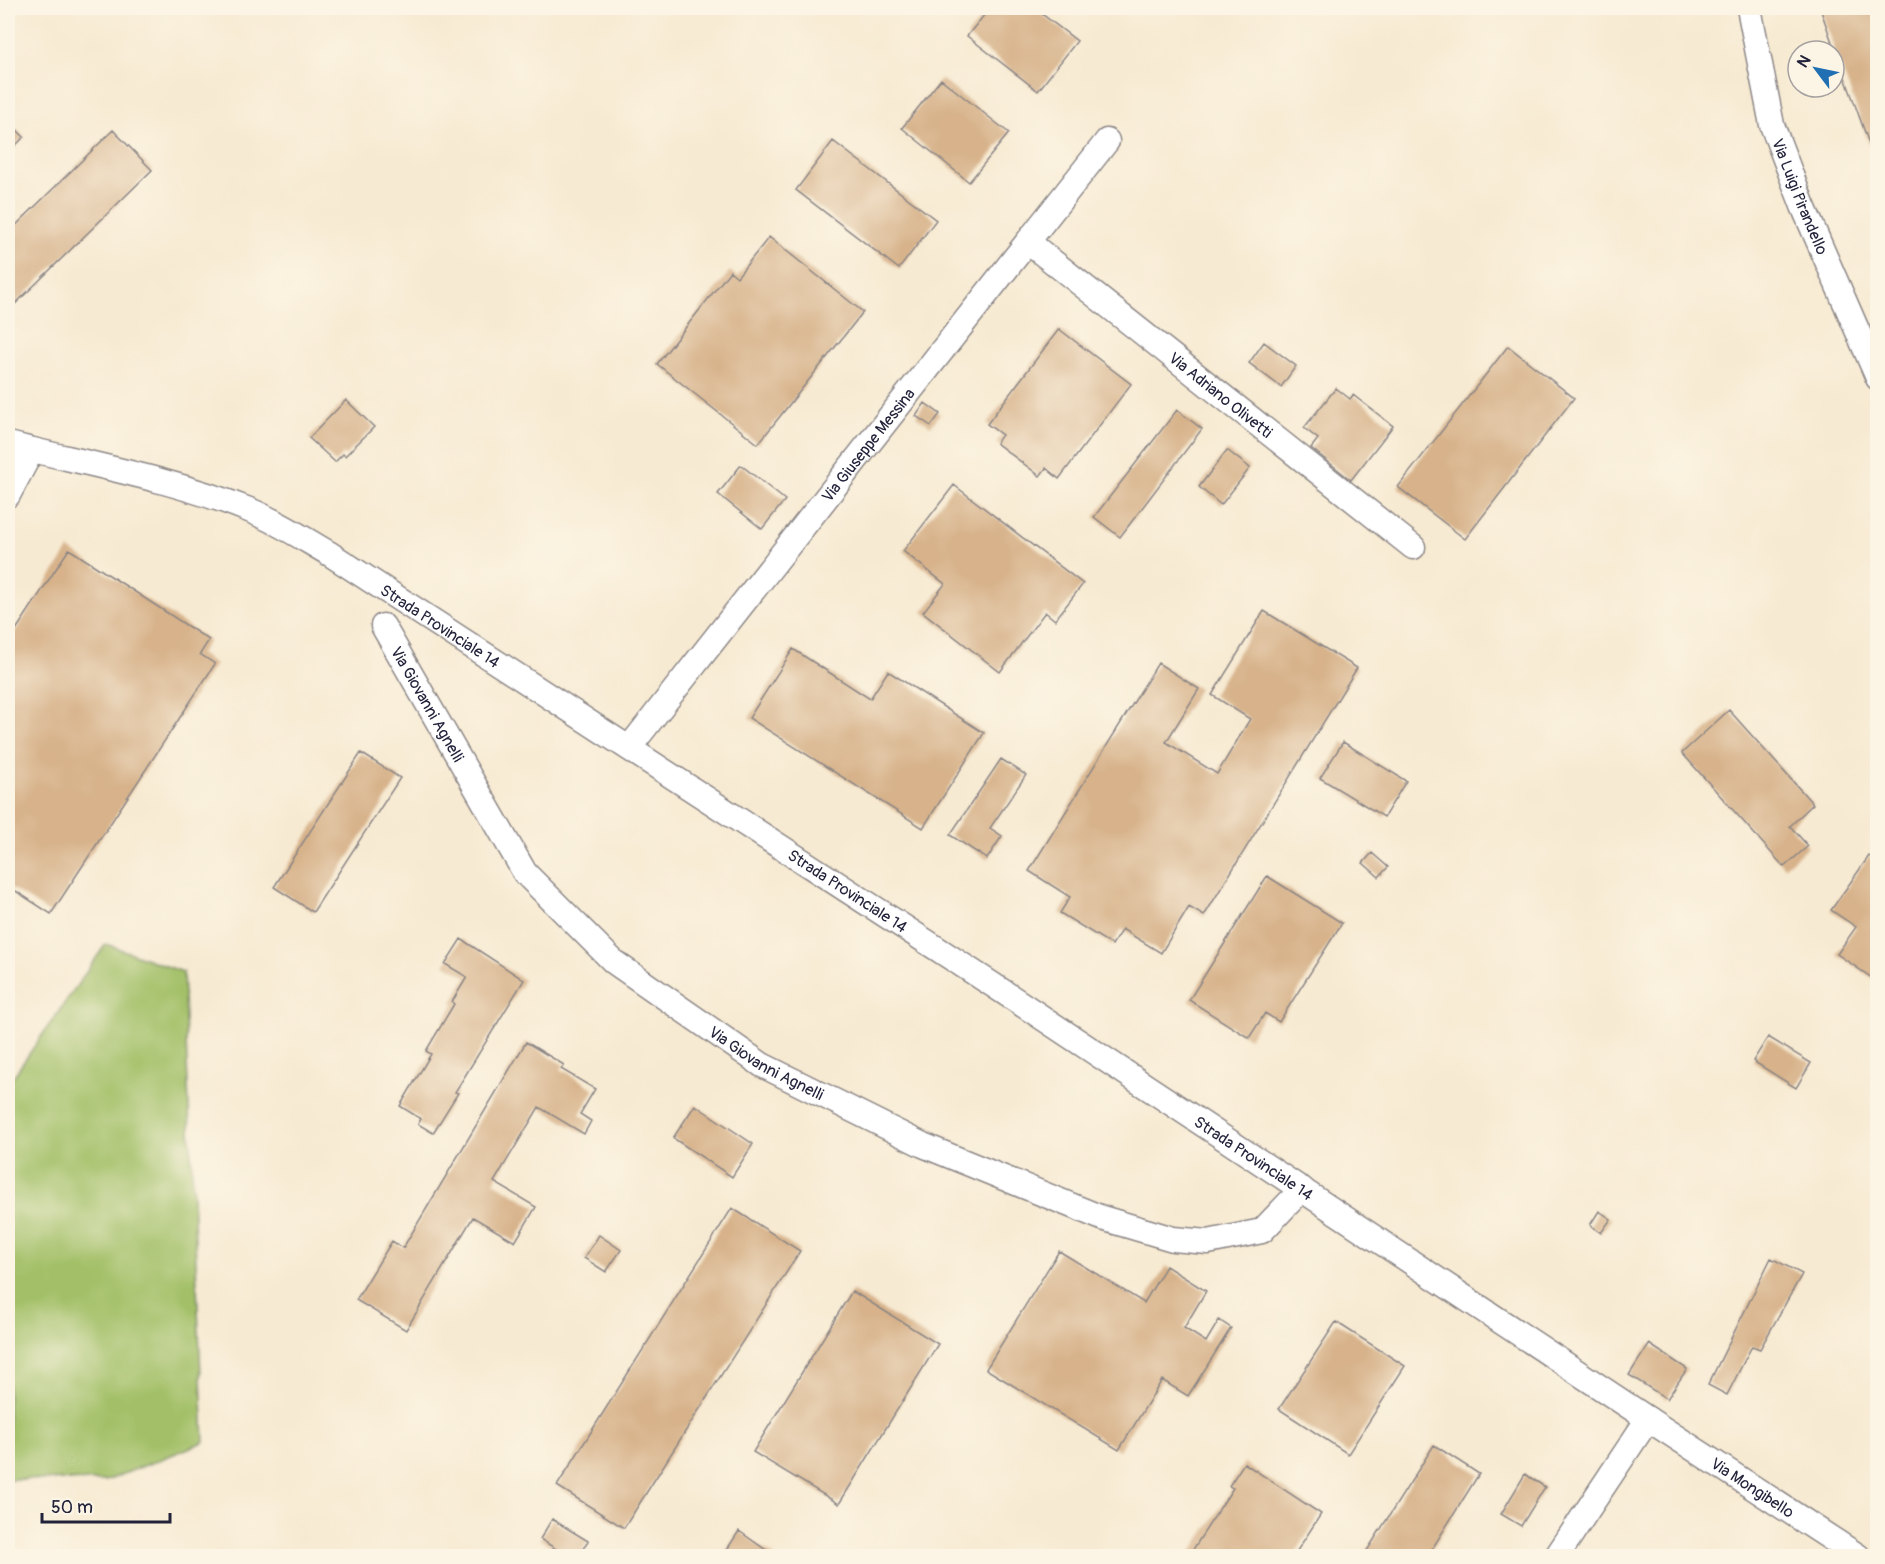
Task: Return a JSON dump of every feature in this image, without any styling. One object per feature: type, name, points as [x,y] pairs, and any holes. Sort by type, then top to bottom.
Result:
[{"type":"street","name":"Via Luigi Pirandello","points":[[1749,8],[1772,125],[1803,206],[1878,378]]},
{"type":"street","name":"Via Giuseppe Messina","points":[[629,748],[1107,141]]},
{"type":"street","name":"Via Adriano Olivetti","points":[[1028,242],[1413,547]]},
{"type":"street","name":"Strada Provinciale 14","points":[[8,444],[149,479],[251,511],[330,554],[1302,1189],[1648,1419]]},
{"type":"street","points":[[8,495],[32,450]]},
{"type":"street","name":"Via Giovanni Agnelli","points":[[383,626],[525,873],[614,962],[762,1065],[923,1145],[1102,1218],[1173,1239],[1208,1242],[1262,1231],[1302,1189]]},
{"type":"street","points":[[1557,1557],[1648,1419]]},
{"type":"street","name":"Via Mongibello","points":[[1648,1419],[1858,1557]]},
{"type":"green space","points":[[106,944],[183,972],[204,1442],[106,1481],[8,1479],[8,1084]]},
{"type":"building","points":[[990,8],[1034,8],[1077,41],[1038,91],[967,36]]},
{"type":"building","points":[[1820,8],[1878,8],[1878,162],[1876,163],[1846,80],[1846,39],[1831,39]]},
{"type":"building","points":[[941,79],[1009,133],[969,182],[902,128]]},
{"type":"building","points":[[8,121],[24,137],[8,153]]},
{"type":"building","points":[[113,130],[152,170],[8,311],[8,233]]},
{"type":"building","points":[[833,141],[936,220],[899,269],[796,190]]},
{"type":"building","points":[[769,237],[863,312],[758,444],[657,364],[730,271],[737,277]]},
{"type":"building","points":[[1059,329],[1131,384],[1059,479],[1046,468],[1040,476],[996,443],[1002,435],[987,424]]},
{"type":"building","points":[[1264,342],[1296,366],[1281,387],[1249,363]]},
{"type":"building","points":[[1508,346],[1574,398],[1465,539],[1398,487]]},
{"type":"building","points":[[1336,388],[1350,399],[1353,395],[1393,426],[1351,480],[1311,448],[1318,439],[1304,428]]},
{"type":"building","points":[[346,400],[374,427],[345,456],[343,454],[335,462],[309,438]]},
{"type":"building","points":[[925,403],[940,414],[931,426],[916,416]]},
{"type":"building","points":[[1177,410],[1202,429],[1120,537],[1094,517]]},
{"type":"building","points":[[1227,450],[1250,468],[1221,505],[1199,487]]},
{"type":"building","points":[[741,465],[785,500],[762,529],[718,494]]},
{"type":"building","points":[[954,485],[1083,584],[1055,620],[1045,612],[1000,672],[923,612],[945,584],[903,551]]},
{"type":"building","points":[[69,549],[209,640],[200,654],[215,664],[51,914],[8,886],[8,642]]},
{"type":"building","points":[[1264,611],[1357,668],[1204,916],[1189,907],[1161,953],[1122,929],[1112,945],[1060,913],[1070,897],[1029,871],[1158,663],[1199,689],[1166,742],[1217,774],[1250,719],[1212,695]]},
{"type":"building","points":[[793,649],[870,699],[888,671],[984,733],[923,828],[749,718]]},
{"type":"building","points":[[1729,710],[1813,804],[1790,826],[1808,846],[1784,867],[1682,753]]},
{"type":"building","points":[[1343,742],[1406,781],[1384,817],[1320,778]]},
{"type":"building","points":[[361,753],[400,778],[313,912],[274,887]]},
{"type":"building","points":[[1001,759],[1026,775],[990,828],[1002,836],[987,859],[950,835]]},
{"type":"building","points":[[1372,853],[1388,867],[1379,877],[1363,863]]},
{"type":"building","points":[[1869,856],[1878,862],[1878,982],[1837,954],[1856,927],[1831,910]]},
{"type":"building","points":[[1267,876],[1342,923],[1279,1022],[1265,1013],[1249,1038],[1189,1000]]},
{"type":"building","points":[[461,939],[524,980],[455,1092],[458,1093],[433,1133],[418,1124],[421,1119],[400,1106],[431,1054],[426,1051],[467,977],[445,964]]},
{"type":"building","points":[[1768,1037],[1811,1063],[1796,1088],[1753,1061]]},
{"type":"building","points":[[526,1042],[564,1065],[561,1069],[595,1089],[580,1114],[591,1121],[584,1134],[539,1107],[494,1182],[536,1207],[515,1242],[473,1217],[406,1330],[356,1300],[392,1241],[403,1248]]},
{"type":"building","points":[[695,1105],[753,1144],[732,1177],[673,1138]]},
{"type":"building","points":[[732,1208],[800,1251],[624,1528],[557,1486]]},
{"type":"building","points":[[1599,1211],[1611,1219],[1601,1233],[1590,1225]]},
{"type":"building","points":[[599,1235],[621,1250],[606,1272],[584,1258]]},
{"type":"building","points":[[1059,1251],[1144,1303],[1166,1266],[1206,1291],[1184,1328],[1206,1342],[1219,1320],[1231,1328],[1188,1396],[1162,1380],[1119,1450],[986,1369]]},
{"type":"building","points":[[1771,1258],[1802,1274],[1760,1349],[1752,1346],[1727,1395],[1708,1385]]},
{"type":"building","points":[[852,1291],[938,1344],[839,1504],[753,1452]]},
{"type":"building","points":[[1336,1322],[1405,1366],[1348,1454],[1279,1409]]},
{"type":"building","points":[[1649,1344],[1687,1369],[1667,1399],[1629,1375]]},
{"type":"building","points":[[1434,1445],[1479,1474],[1427,1557],[1363,1557]]},
{"type":"building","points":[[1244,1463],[1321,1514],[1293,1557],[1188,1557],[1233,1488],[1229,1486]]},
{"type":"building","points":[[1525,1474],[1545,1487],[1521,1526],[1501,1514]]},
{"type":"building","points":[[552,1519],[588,1541],[578,1557],[569,1557],[540,1539]]},
{"type":"building","points":[[739,1531],[776,1557],[722,1557]]}]
